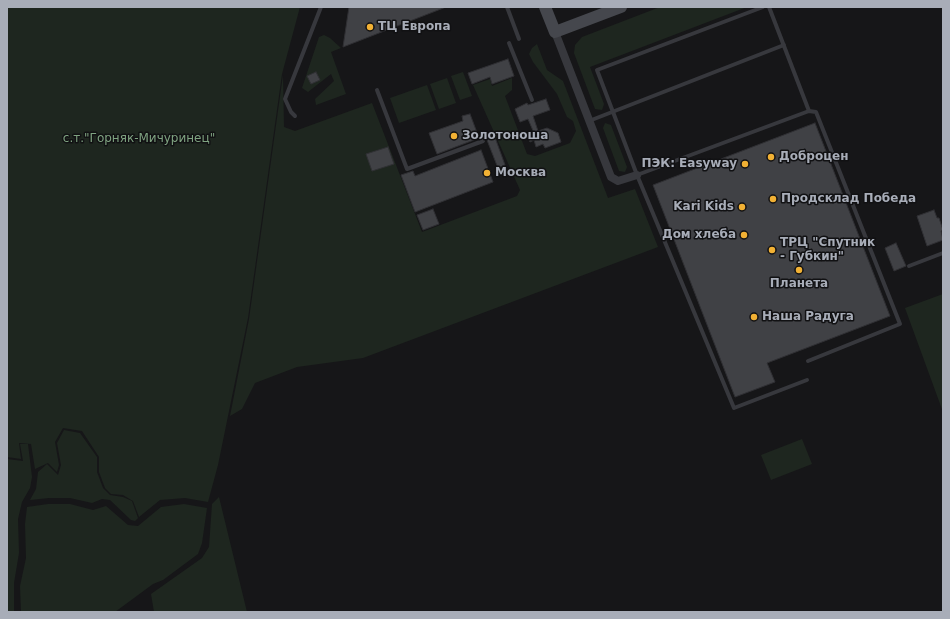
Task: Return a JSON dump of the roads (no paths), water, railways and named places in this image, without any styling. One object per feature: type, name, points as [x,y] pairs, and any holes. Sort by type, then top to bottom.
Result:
[{"type":"main road","points":[[545,7],[555,32],[621,7]]},
{"type":"street","points":[[555,32],[588,121],[611,177],[618,181],[637,175]]},
{"type":"lane","points":[[295,116],[291,112],[285,100],[321,7]]},
{"type":"lane","points":[[506,7],[519,39]]},
{"type":"lane","points":[[763,7],[598,70],[637,175],[734,408],[807,380]]},
{"type":"lane","points":[[769,7],[810,111]]},
{"type":"lane","points":[[509,43],[532,100]]},
{"type":"lane","points":[[588,121],[784,45]]},
{"type":"lane","points":[[377,90],[407,169],[483,141]]},
{"type":"lane","points":[[637,175],[810,111],[816,112],[900,324],[808,361]]},
{"type":"lane","points":[[910,266],[943,253]]},
{"type":"place","name":"ТЦ Европа","points":[[370,27]]},
{"type":"place","name":"Золотоноша","points":[[454,136]]},
{"type":"place","name":"Доброцен","points":[[771,157]]},
{"type":"place","name":"ПЭК: Easyway","points":[[745,164]]},
{"type":"place","name":"Москва","points":[[487,173]]},
{"type":"place","name":"Продсклад Победа","points":[[773,199]]},
{"type":"place","name":"Kari Kids","points":[[742,207]]},
{"type":"place","name":"Дом хлеба","points":[[744,235]]},
{"type":"place","name":"ТРЦ \"Спутник - Губкин\"","points":[[772,250]]},
{"type":"place","name":"Планета","points":[[799,270]]},
{"type":"place","name":"Наша Радуга","points":[[754,317]]},
{"type":"park label","name":"с.т.\"Горняк-Мичуринец\"","points":[[139,139]]}]
